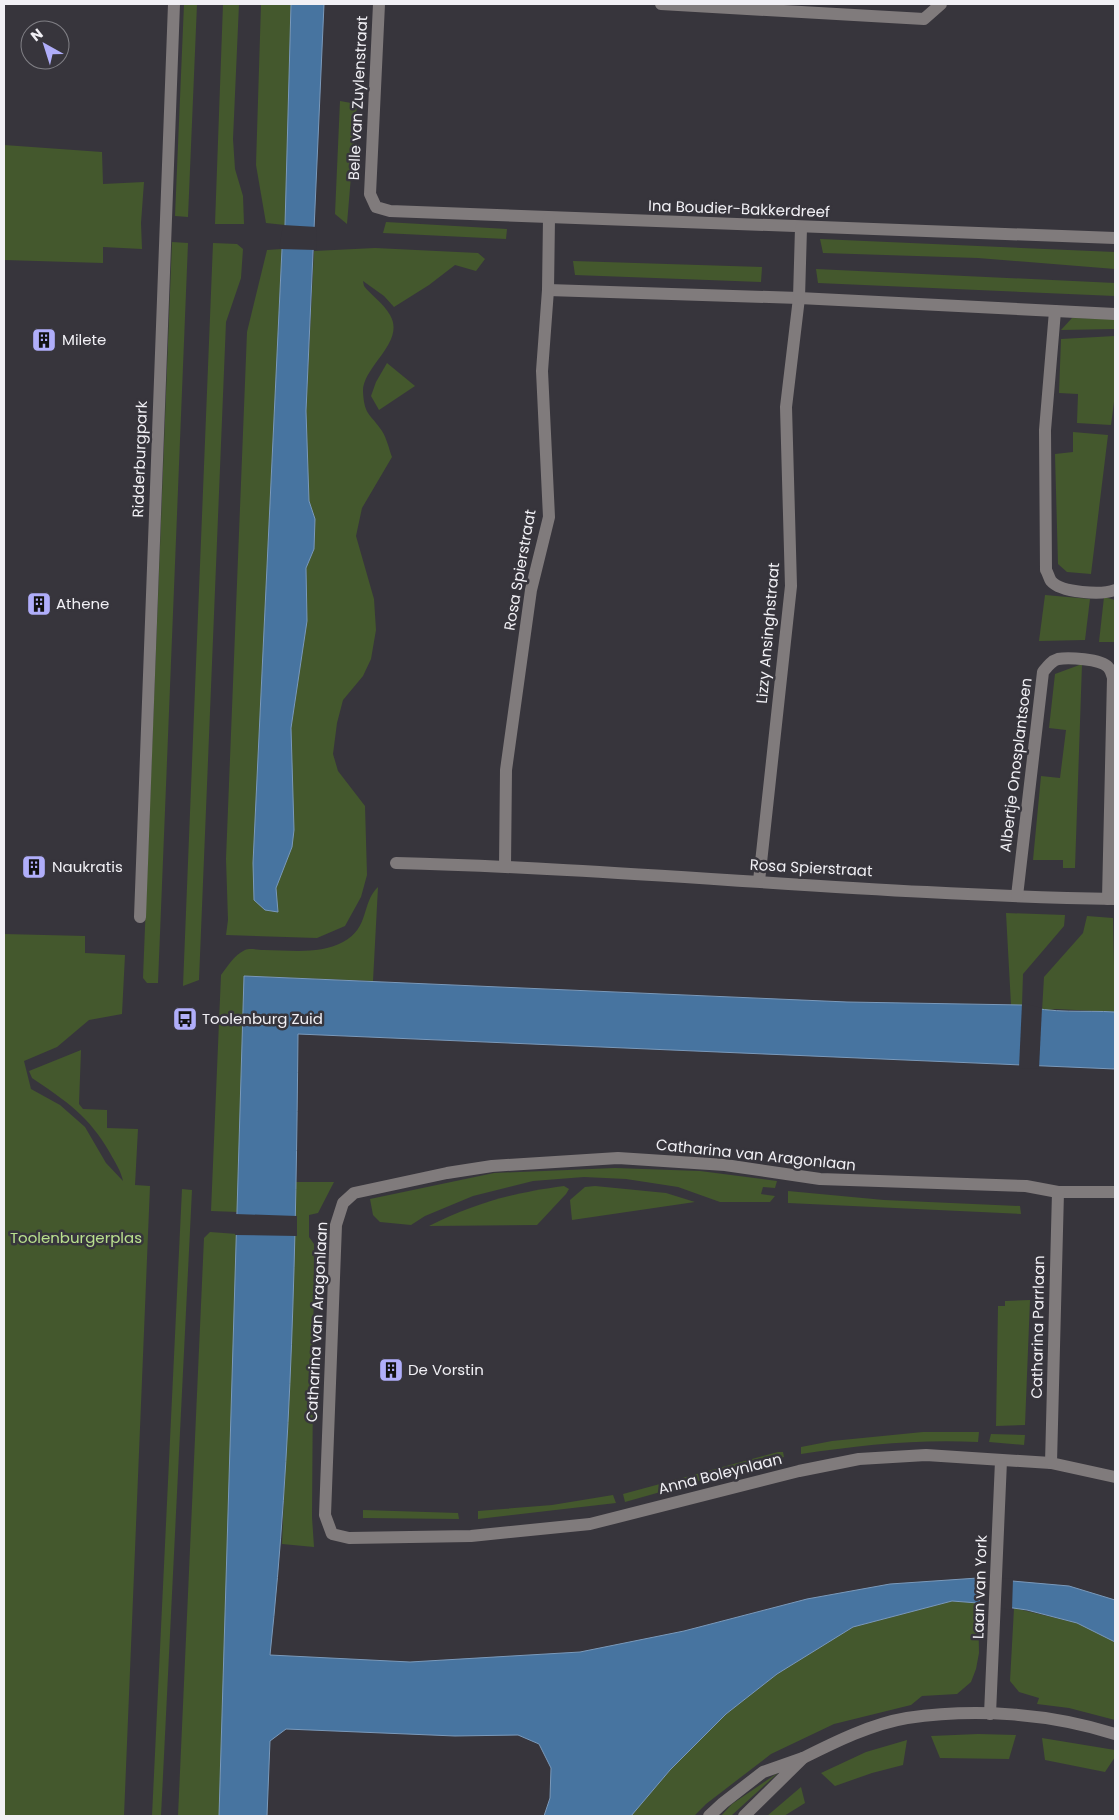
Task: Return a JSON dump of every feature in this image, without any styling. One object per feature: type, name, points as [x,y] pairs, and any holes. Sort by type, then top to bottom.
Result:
[{"type":"street","name":"Ridderburgpark","points":[[140,916],[174,4]]},
{"type":"street","name":"Belle van Zuylenstraat","points":[[370,194],[379,4]]},
{"type":"street","points":[[661,4],[924,19],[941,4]]},
{"type":"street","name":"Ina Boudier-Bakkerdreef","points":[[370,194],[376,207],[390,211],[801,228],[1115,238]]},
{"type":"street","name":"Rosa Spierstraat","points":[[505,866],[506,770],[531,590],[549,517],[542,370],[548,290],[549,218]]},
{"type":"street","name":"Lizzy Ansinghstraat","points":[[759,881],[792,586],[786,407],[799,298],[801,228]]},
{"type":"street","points":[[548,290],[799,298],[1115,314]]},
{"type":"street","points":[[1055,311],[1045,430],[1046,570],[1050,581],[1063,589],[1107,593],[1115,590]]},
{"type":"street","name":"Albertje Onosplantsoen","points":[[1017,896],[1043,672],[1050,663],[1057,659],[1088,659],[1108,667],[1113,678],[1112,899]]},
{"type":"street","name":"Rosa Spierstraat","points":[[396,863],[505,866],[1017,896],[1112,899]]},
{"type":"street","name":"Catharina van Aragonlaan","points":[[332,1534],[325,1515],[336,1225],[343,1203],[354,1193],[447,1173],[492,1166],[618,1158],[725,1165],[820,1179],[1026,1186],[1058,1192],[1115,1192]]},
{"type":"street","name":"Catharina Parrlaan","points":[[1051,1463],[1058,1192]]},
{"type":"street","name":"Anna Boleynlaan","points":[[332,1534],[349,1538],[471,1536],[590,1524],[799,1471],[859,1459],[926,1455],[1051,1463],[1115,1477]]},
{"type":"street","name":"Laan van York","points":[[990,1714],[995,1628],[1000,1461]]},
{"type":"street","points":[[709,1816],[763,1772],[803,1758],[860,1732],[905,1718],[990,1714],[1046,1717],[1115,1734]]},
{"type":"street","points":[[744,1816],[803,1758]]},
{"type":"green space","points":[[184,4],[197,4],[188,217],[175,216]]},
{"type":"green space","points":[[223,4],[239,4],[233,139],[235,169],[243,196],[244,224],[215,224]]},
{"type":"green space","points":[[261,4],[291,4],[285,225],[266,223],[256,165]]},
{"type":"green space","points":[[340,101],[357,104],[347,224],[335,214]]},
{"type":"green space","points":[[4,145],[102,152],[103,184],[144,182],[141,223],[142,249],[103,247],[103,263],[4,260]]},
{"type":"green space","points":[[386,222],[507,229],[506,239],[383,233]]},
{"type":"green space","points":[[820,239],[1115,252],[1115,269],[978,258],[823,253]]},
{"type":"green space","points":[[172,242],[188,243],[158,983],[147,983],[143,978]]},
{"type":"green space","points":[[213,243],[237,244],[243,249],[241,278],[226,322],[199,980],[183,986]]},
{"type":"green space","points":[[375,248],[478,253],[485,259],[476,271],[455,265],[429,285],[394,307],[384,296],[363,281],[364,286],[390,315],[393,325],[393,335],[369,372],[363,391],[367,410],[384,434],[392,457],[362,508],[356,536],[374,599],[376,630],[371,659],[363,676],[343,700],[337,723],[333,754],[338,771],[365,806],[367,875],[361,897],[345,926],[317,938],[226,935],[228,920],[226,859],[247,332],[267,250],[282,249],[253,863],[278,912],[275,888],[292,792],[291,728],[307,621],[306,568],[314,549],[315,519],[309,501],[306,411],[314,251]]},
{"type":"green space","points":[[573,261],[762,267],[761,282],[575,275]]},
{"type":"green space","points":[[816,269],[1115,283],[1115,296],[818,283]]},
{"type":"green space","points":[[1072,318],[1115,319],[1115,329],[1061,330]]},
{"type":"green space","points":[[1115,336],[1115,394],[1111,425],[1077,423],[1078,394],[1059,393],[1061,339]]},
{"type":"green space","points":[[387,363],[415,386],[379,410],[371,396],[376,382]]},
{"type":"green space","points":[[1073,432],[1108,435],[1091,574],[1067,572],[1058,564],[1055,454],[1073,452]]},
{"type":"green space","points":[[1045,595],[1090,599],[1085,640],[1039,641]]},
{"type":"green space","points":[[1104,597],[1115,600],[1115,642],[1099,642]]},
{"type":"green space","points":[[1082,664],[1075,868],[1063,868],[1063,860],[1033,860],[1041,776],[1060,778],[1066,730],[1049,728],[1055,674]]},
{"type":"green space","points":[[378,887],[373,981],[244,976],[238,1212],[211,1211],[221,975],[234,958],[247,949],[314,950],[324,949],[343,942],[357,930],[369,900]]},
{"type":"green space","points":[[1006,913],[1065,915],[1064,926],[1023,974],[1022,1005],[1011,1005]]},
{"type":"green space","points":[[1087,916],[1113,918],[1115,1012],[1056,1009],[1042,1011],[1044,977],[1083,933]]},
{"type":"green space","name":"Toolenburgerplas","points":[[4,934],[85,936],[85,953],[125,955],[122,1014],[89,1020],[57,1047],[24,1061],[31,1089],[60,1105],[85,1127],[106,1163],[123,1181],[116,1163],[94,1129],[76,1110],[32,1078],[29,1071],[81,1050],[79,1104],[83,1109],[107,1110],[107,1128],[138,1129],[135,1185],[150,1186],[124,1816],[4,1816]]},
{"type":"green space","points":[[615,1168],[700,1171],[777,1181],[775,1188],[763,1187],[761,1194],[775,1196],[770,1202],[720,1202],[678,1187],[626,1179],[584,1177],[533,1181],[473,1196],[425,1216],[411,1225],[380,1222],[373,1215],[370,1199],[494,1173]]},
{"type":"green space","points":[[296,1182],[334,1182],[318,1213],[309,1215],[309,1237],[314,1244],[312,1517],[314,1547],[282,1544]]},
{"type":"green space","points":[[564,1186],[569,1189],[566,1194],[537,1225],[429,1226],[495,1200]]},
{"type":"green space","points":[[595,1186],[666,1193],[695,1202],[572,1220],[570,1200],[585,1187]]},
{"type":"green space","points":[[182,1189],[192,1190],[161,1816],[152,1816]]},
{"type":"green space","points":[[788,1191],[884,1200],[1020,1206],[1021,1214],[788,1203]]},
{"type":"green space","points":[[210,1232],[237,1234],[219,1816],[178,1816],[204,1238]]},
{"type":"green space","points":[[1030,1300],[1025,1425],[996,1426],[998,1306],[1005,1306],[1005,1301]]},
{"type":"green space","points":[[923,1432],[979,1432],[978,1442],[933,1441],[846,1448],[801,1454],[801,1447],[832,1441]]},
{"type":"green space","points":[[991,1434],[1025,1435],[1024,1445],[989,1442]]},
{"type":"green space","points":[[783,1452],[784,1457],[625,1502],[623,1494]]},
{"type":"green space","points":[[613,1495],[616,1503],[478,1519],[478,1511],[552,1505]]},
{"type":"green space","points":[[363,1510],[458,1513],[459,1519],[363,1518]]},
{"type":"green space","points":[[952,1601],[978,1603],[979,1653],[976,1669],[971,1682],[957,1694],[922,1696],[911,1705],[834,1724],[771,1754],[706,1804],[694,1816],[631,1816],[670,1770],[726,1714],[777,1674],[853,1627]]},
{"type":"green space","points":[[1014,1608],[1077,1623],[1115,1642],[1115,1720],[1069,1708],[1037,1704],[1039,1698],[1019,1692],[1010,1681]]},
{"type":"green space","points":[[1016,1735],[1009,1759],[940,1758],[931,1736]]},
{"type":"green space","points":[[1042,1738],[1115,1750],[1115,1757],[1105,1772],[1045,1760]]},
{"type":"green space","points":[[907,1740],[903,1765],[872,1773],[835,1786],[821,1773],[866,1752]]},
{"type":"green space","points":[[779,1772],[731,1816],[721,1816],[732,1804]]},
{"type":"green space","points":[[801,1787],[805,1803],[784,1816],[767,1816]]},
{"type":"water","points":[[291,4],[324,4],[306,411],[309,501],[315,519],[314,549],[306,568],[307,621],[291,728],[294,830],[292,847],[276,888],[278,912],[265,910],[254,900],[253,863],[282,249],[285,225]]},
{"type":"water","points":[[244,976],[847,1002],[1022,1005],[1056,1011],[1115,1012],[1115,1069],[298,1034],[292,1345],[283,1500],[270,1655],[410,1662],[580,1652],[684,1631],[807,1599],[890,1584],[978,1578],[1069,1586],[1115,1600],[1115,1642],[1077,1623],[1027,1610],[952,1601],[853,1627],[777,1674],[726,1714],[670,1770],[631,1816],[544,1816],[550,1798],[551,1768],[539,1744],[518,1735],[455,1736],[286,1729],[270,1741],[267,1816],[219,1816]]},
{"type":"pier","points":[[283,225],[317,227],[316,250],[279,249]]},
{"type":"pier","points":[[1022,1003],[1042,1008],[1039,1069],[1019,1068]]},
{"type":"pier","points":[[235,1214],[297,1216],[297,1236],[235,1235]]},
{"type":"pier","points":[[980,1576],[1013,1579],[1012,1610],[980,1605]]},
{"type":"place","name":"Milete","points":[[44,340]]},
{"type":"place","name":"Athene","points":[[39,604]]},
{"type":"place","name":"Naukratis","points":[[34,867]]},
{"type":"place","name":"Toolenburg Zuid","points":[[185,1019]]},
{"type":"place","name":"De Vorstin","points":[[391,1370]]}]
